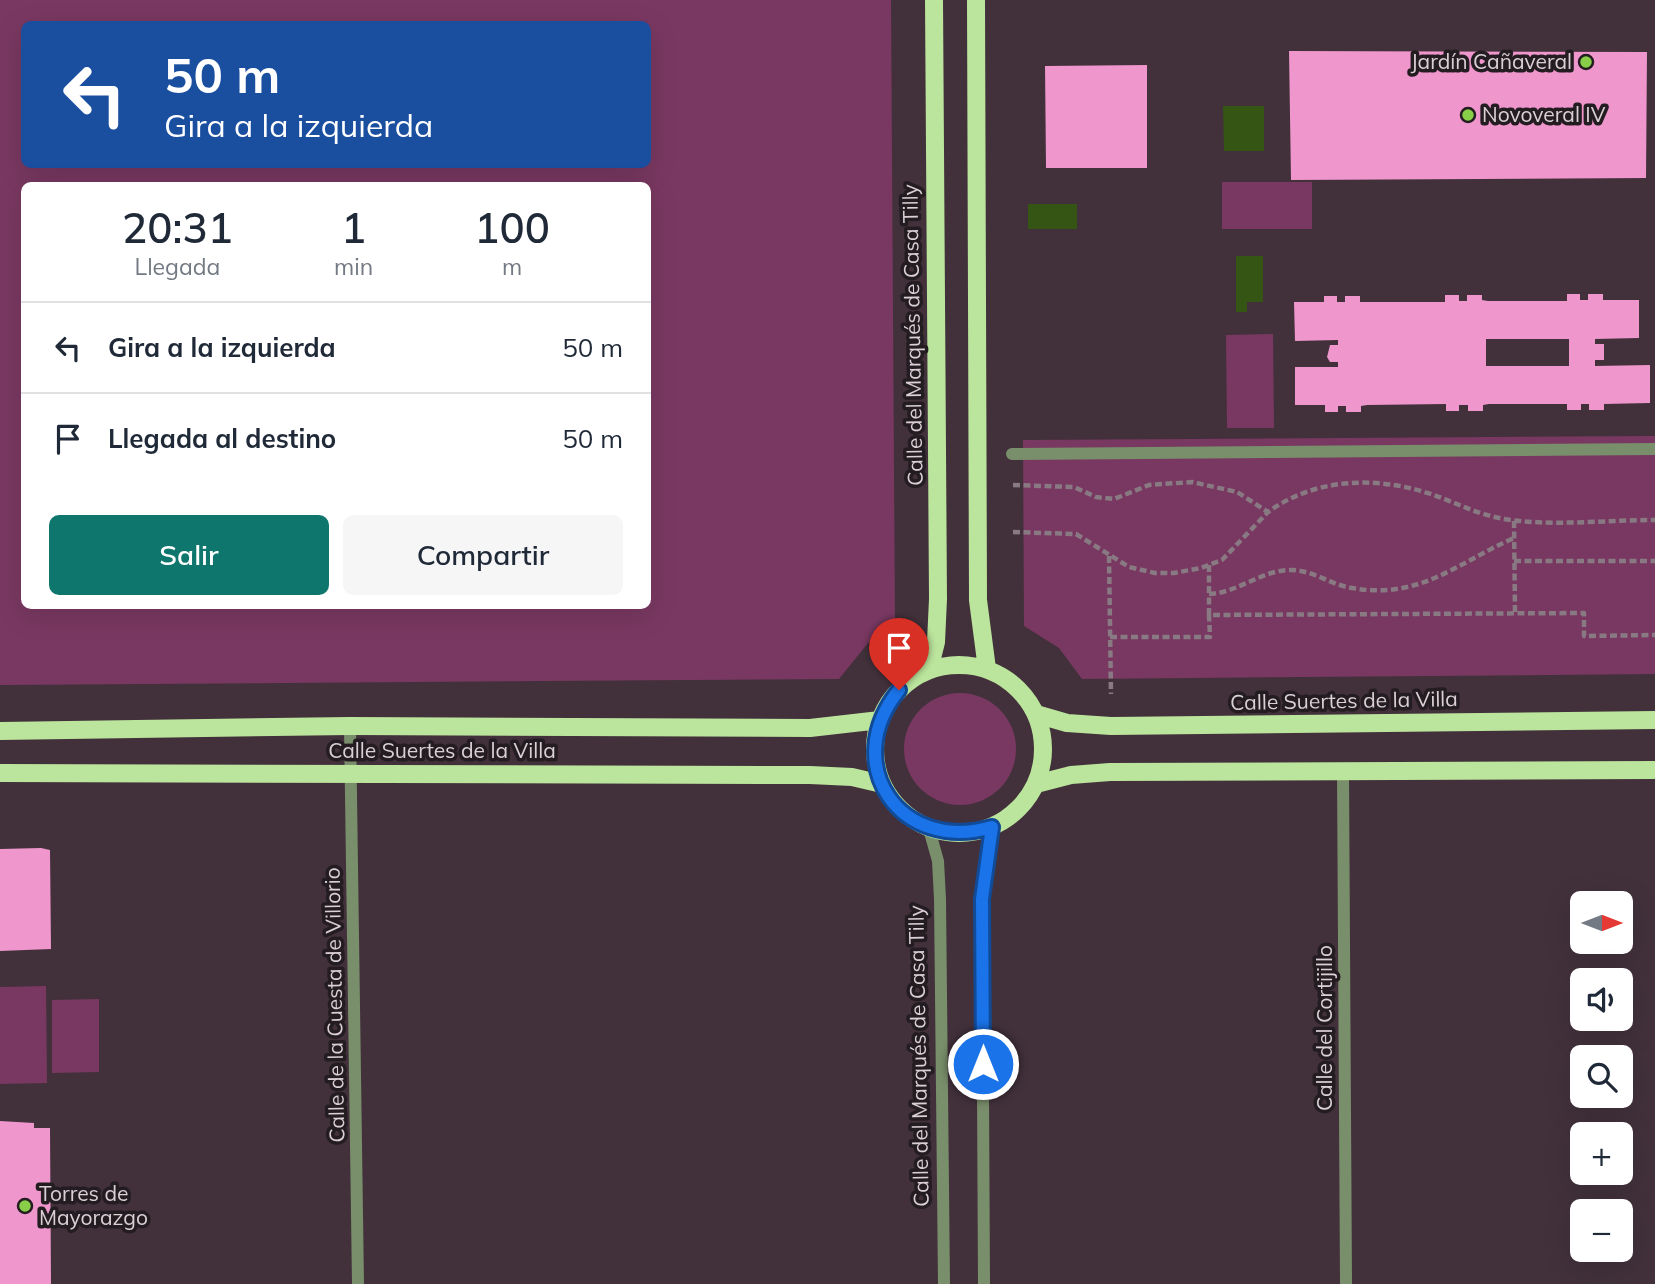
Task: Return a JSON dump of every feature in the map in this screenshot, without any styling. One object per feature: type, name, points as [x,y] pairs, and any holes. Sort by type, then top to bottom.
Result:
[{"type":"main road","name":"Calle del Marqués de Casa Tilly","points":[[929,670],[936,642],[938,599],[934,0]]},
{"type":"main road","points":[[976,0],[978,600],[987,669]]},
{"type":"main road","points":[[949,665],[987,669],[1016,687],[1036,714],[1043,737],[1043,761],[1036,784],[1026,802],[1010,817],[992,827],[971,833],[950,834],[929,828],[901,811],[882,784],[876,763],[875,741],[880,720],[899,690],[929,670],[949,665]]},
{"type":"main road","name":"Calle Suertes de la Villa","points":[[1036,714],[1068,723],[1111,726],[1655,720]]},
{"type":"main road","name":"Calle Suertes de la Villa","points":[[0,731],[350,726],[810,728],[880,720]]},
{"type":"main road","points":[[1036,784],[1071,775],[1110,772],[1655,770]]},
{"type":"main road","name":"Calle Suertes de la Villa","points":[[0,773],[810,775],[852,777],[882,784]]},
{"type":"street","points":[[1013,454],[1655,449]]},
{"type":"street","name":"Calle de la Cuesta de Villorio","points":[[350,726],[358,1284]]},
{"type":"street","name":"Calle del Cortijillo","points":[[1343,771],[1346,1284]]},
{"type":"street","points":[[984,1284],[982,899],[992,827]]},
{"type":"street","name":"Calle del Marqués de Casa Tilly","points":[[929,828],[938,861],[940,899],[944,1284]]},
{"type":"path","points":[[1013,485],[1074,487],[1096,497],[1114,499],[1149,485],[1192,482],[1237,492],[1268,512]]},
{"type":"path","points":[[1013,532],[1076,534],[1129,567],[1155,573],[1174,573],[1222,560],[1237,548],[1268,512],[1309,491],[1335,484],[1369,483],[1422,491],[1478,515],[1514,521],[1655,520]]},
{"type":"path","points":[[1514,521],[1515,614]]},
{"type":"path","points":[[1209,594],[1222,594],[1270,573],[1289,570],[1306,571],[1353,589],[1404,589],[1436,579],[1514,538]]},
{"type":"path","points":[[1109,556],[1111,694]]},
{"type":"path","points":[[1514,562],[1655,561]]},
{"type":"path","points":[[1110,637],[1210,637],[1209,565]]},
{"type":"path","points":[[1209,615],[1584,613],[1584,636],[1655,635]]},
{"type":"shaded area","points":[[0,0],[891,0],[895,625],[868,643],[839,679],[0,685]]},
{"type":"shaded area","points":[[1223,106],[1264,106],[1264,151],[1224,151]]},
{"type":"shaded area","points":[[1222,182],[1312,182],[1312,229],[1222,229]]},
{"type":"shaded area","points":[[1028,204],[1077,204],[1077,229],[1028,229]]},
{"type":"shaded area","points":[[1236,256],[1263,256],[1263,302],[1247,302],[1247,312],[1236,312]]},
{"type":"shaded area","points":[[1273,334],[1274,428],[1227,428],[1226,335]]},
{"type":"shaded area","points":[[1655,436],[1655,674],[1082,679],[1059,648],[1024,626],[1023,440]]},
{"type":"shaded area","points":[[960,693],[981,698],[999,710],[1011,728],[1016,749],[1011,770],[999,788],[981,800],[960,805],[939,800],[921,788],[909,770],[904,749],[909,728],[921,710],[939,698]]},
{"type":"shaded area","points":[[46,986],[47,1083],[0,1084],[0,987]]},
{"type":"shaded area","points":[[99,999],[99,1072],[52,1073],[52,1000]]},
{"type":"building","name":"Novoveral IV","points":[[1289,51],[1647,52],[1646,178],[1291,180]]},
{"type":"building","points":[[1147,65],[1147,168],[1046,168],[1045,66]]},
{"type":"building","points":[[1567,294],[1580,294],[1580,300],[1588,300],[1588,294],[1603,294],[1603,300],[1639,300],[1639,338],[1595,339],[1595,344],[1604,344],[1604,360],[1595,360],[1595,366],[1650,365],[1650,403],[1604,404],[1604,410],[1589,410],[1589,404],[1581,404],[1581,410],[1567,410],[1567,404],[1489,404],[1483,405],[1483,411],[1468,411],[1468,405],[1459,405],[1459,411],[1446,411],[1446,404],[1367,405],[1361,406],[1361,412],[1346,412],[1346,406],[1338,406],[1338,412],[1325,412],[1325,405],[1295,405],[1295,367],[1338,367],[1338,362],[1330,362],[1327,357],[1330,345],[1338,345],[1338,340],[1295,341],[1294,302],[1324,302],[1324,296],[1337,296],[1337,302],[1345,302],[1345,296],[1360,296],[1360,302],[1445,302],[1445,295],[1459,295],[1459,301],[1467,301],[1467,295],[1482,295],[1482,300],[1488,301],[1567,301]],"holes":[[[1486,339],[1569,339],[1569,366],[1486,366]]]},
{"type":"building","points":[[0,849],[50,850],[51,949],[0,951]]},
{"type":"building","name":"Torres de Mayorazgo","points":[[0,1121],[34,1123],[34,1128],[50,1128],[51,1284],[0,1284]]},
{"type":"place","name":"Jardín Cañaveral","points":[[1586,62]]},
{"type":"place","name":"Novoveral IV","points":[[1468,115]]},
{"type":"place","name":"Torres de Mayorazgo","points":[[25,1206]]},
{"type":"route","points":[[899,690],[880,720],[875,741],[876,763],[882,784],[890,798],[914,821],[950,834],[971,833],[992,827],[985,859],[982,899],[983,1064]]}]
